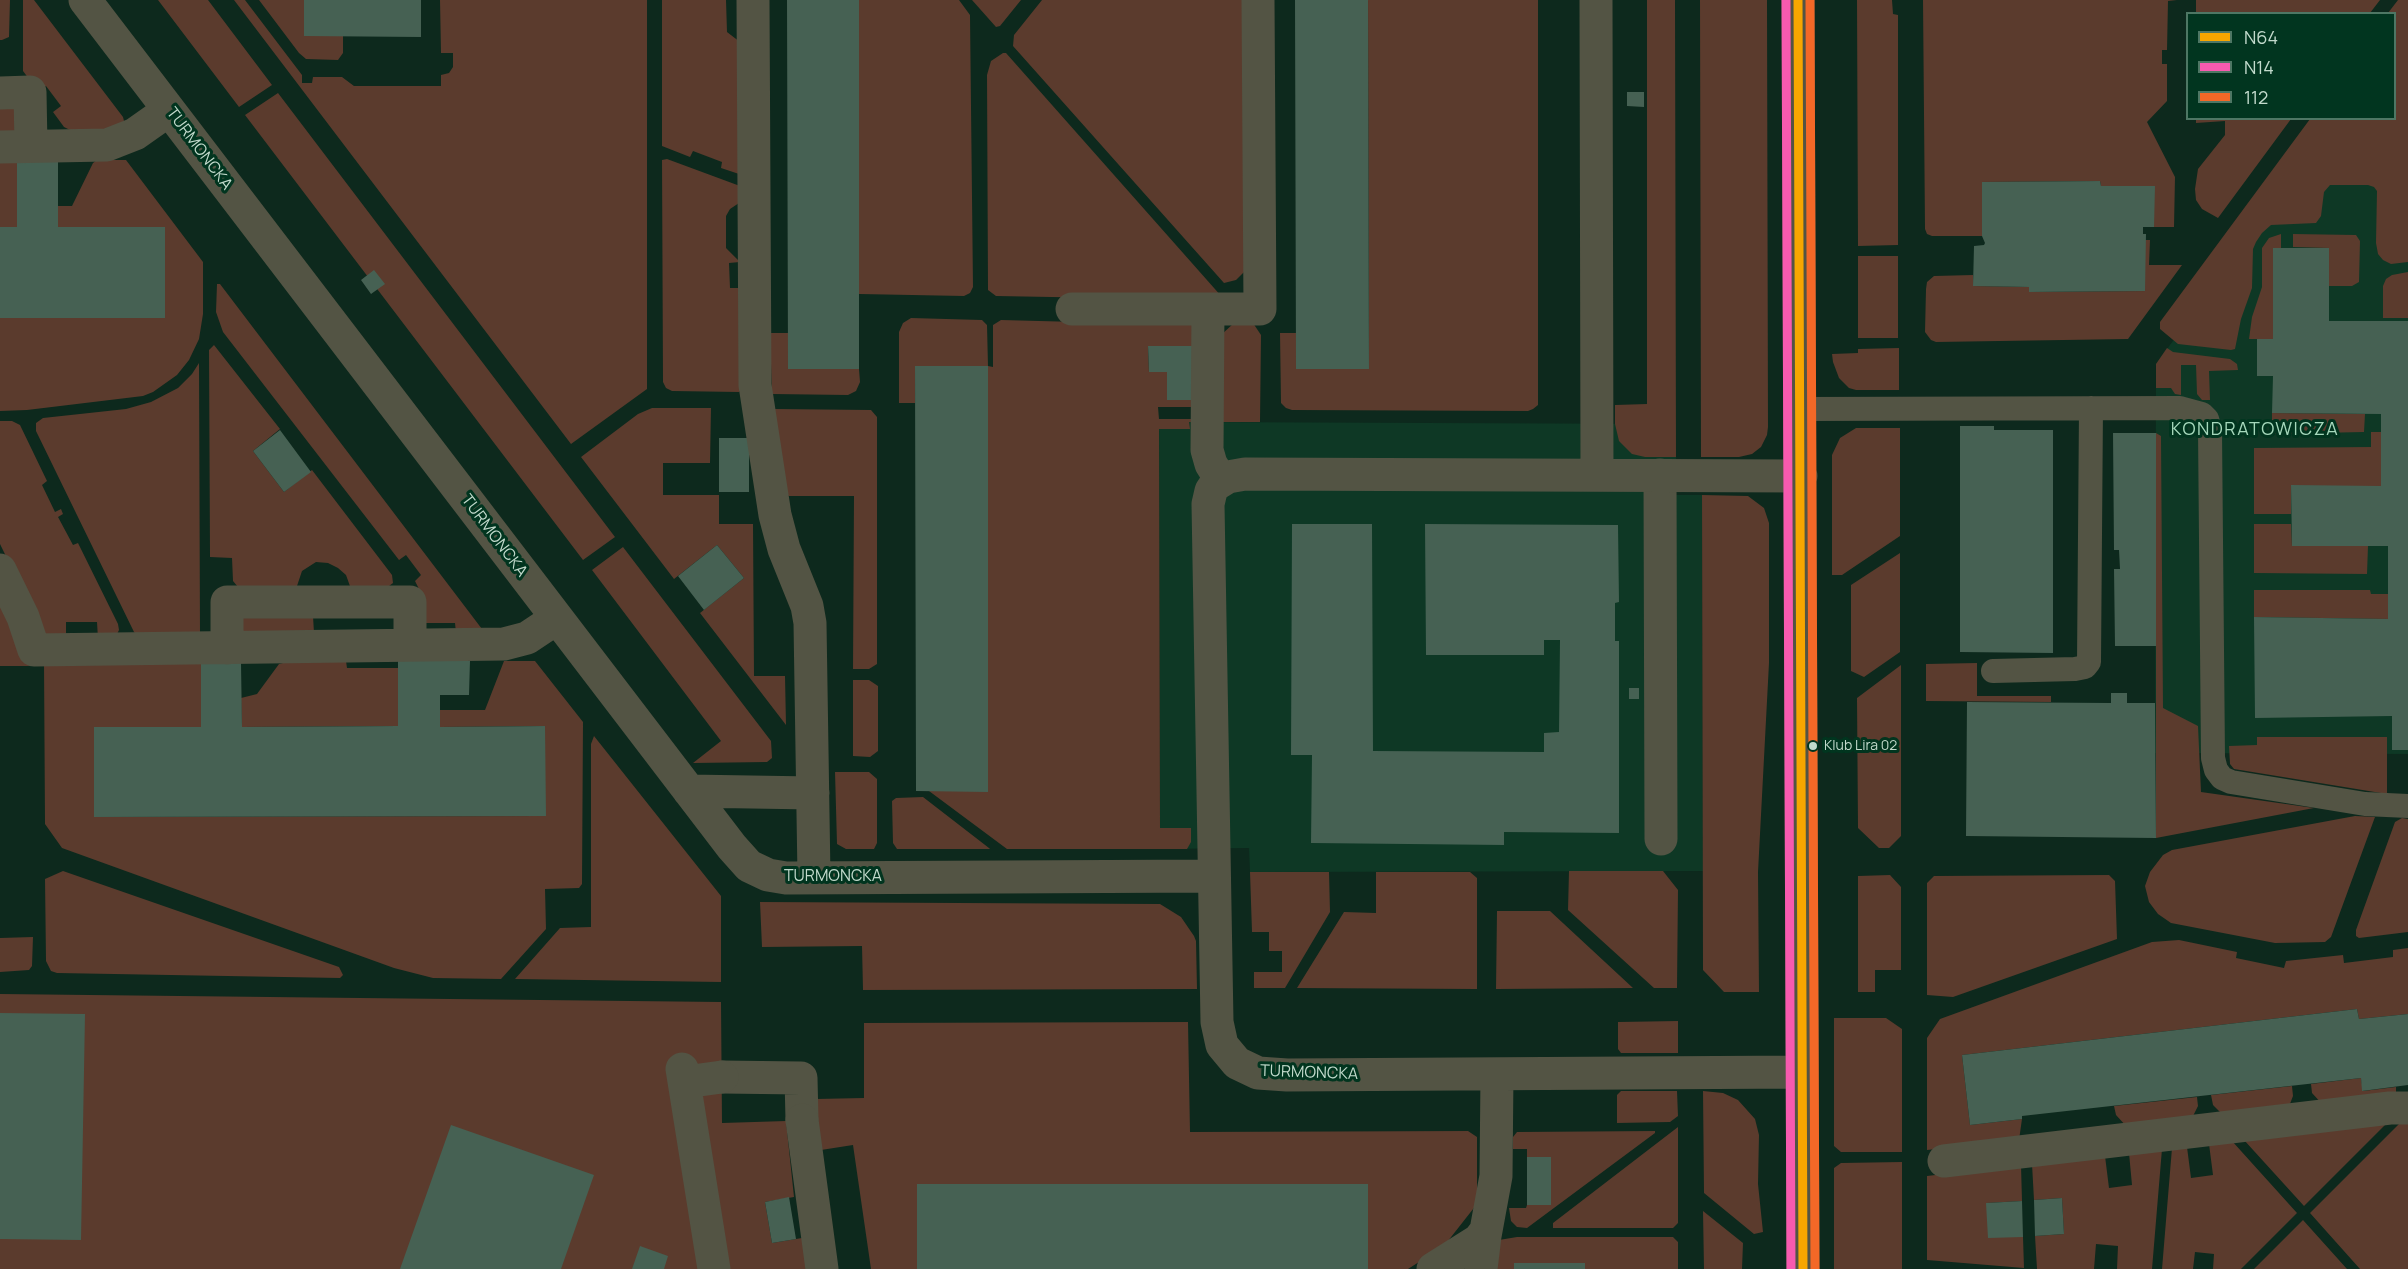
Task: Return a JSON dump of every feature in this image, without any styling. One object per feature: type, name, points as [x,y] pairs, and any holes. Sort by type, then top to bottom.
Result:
[{"type":"street","name":"TURMONCKA","points":[[85,0],[689,791],[749,866],[768,875],[814,878],[1214,876],[1216,1022],[1222,1045],[1237,1063],[1258,1074],[1802,1072]]},
{"type":"street","points":[[753,0],[755,385],[775,515],[784,549],[807,606],[810,623],[814,878]]},
{"type":"street","points":[[1072,309],[1260,309],[1258,0]]},
{"type":"street","points":[[1596,0],[1597,475]]},
{"type":"street","points":[[1798,0],[1803,1269]]},
{"type":"street","points":[[0,93],[30,92],[15,146],[97,146],[117,142],[143,129],[169,110]]},
{"type":"street","points":[[1208,309],[1208,450],[1211,464],[1221,480]]},
{"type":"street","points":[[1214,876],[1208,504],[1211,491],[1221,480],[1245,474],[1801,476]]},
{"type":"street","points":[[1660,475],[1661,839]]},
{"type":"street","points":[[0,570],[23,617],[34,650],[512,643],[530,636],[557,618]]},
{"type":"street","points":[[227,648],[228,602],[410,602],[410,645]]},
{"type":"street","points":[[689,791],[813,793]]},
{"type":"street","points":[[1481,1269],[1497,1157],[1497,1074]]},
{"type":"street","points":[[714,1269],[683,1076],[801,1078],[802,1120],[822,1269]]},
{"type":"street","points":[[1944,1161],[2390,1108],[2408,1108]]},
{"type":"street","points":[[1433,1269],[1479,1240],[1485,1233]]},
{"type":"lane","points":[[1993,671],[2075,669],[2085,667],[2089,662],[2091,408]]},
{"type":"lane","points":[[1801,409],[2187,408],[2202,414],[2208,422],[2213,758],[2216,770],[2222,778],[2231,782],[2359,803],[2408,806]]},
{"type":"shaded area","points":[[0,0],[10,0],[9,37],[2,40],[0,40]]},
{"type":"shaded area","points":[[23,0],[34,0],[124,121],[107,133],[72,131],[64,127],[53,112],[61,106],[46,86],[38,91],[23,71]]},
{"type":"shaded area","points":[[158,0],[208,0],[272,85],[239,107]]},
{"type":"shaded area","points":[[234,0],[245,0],[302,75],[302,83],[312,83],[313,77],[342,77],[354,86],[441,86],[441,75],[449,73],[453,67],[453,53],[441,53],[440,0],[647,0],[647,389],[571,444]]},
{"type":"shaded area","points":[[259,0],[304,0],[304,36],[343,36],[343,53],[338,60],[306,59]]},
{"type":"shaded area","points":[[662,0],[726,0],[727,32],[740,42],[742,175],[721,168],[722,162],[693,151],[690,157],[662,146]]},
{"type":"shaded area","points":[[859,0],[959,0],[970,15],[973,287],[970,293],[964,296],[859,294]]},
{"type":"shaded area","points":[[972,0],[1021,0],[1000,26],[996,27]]},
{"type":"shaded area","points":[[1042,0],[1248,0],[1245,271],[1236,280],[1224,283],[1013,46],[1014,35]]},
{"type":"shaded area","points":[[1368,0],[1538,0],[1538,405],[1528,411],[1292,410],[1281,403],[1280,333],[1296,333],[1296,369],[1369,368]]},
{"type":"shaded area","points":[[1647,0],[1675,0],[1676,457],[1645,457],[1632,454],[1619,441],[1615,424],[1615,405],[1647,404]]},
{"type":"shaded area","points":[[1700,0],[1767,0],[1768,427],[1761,447],[1752,454],[1739,457],[1701,457]]},
{"type":"shaded area","points":[[1857,0],[1892,0],[1893,14],[1898,15],[1898,245],[1858,246]]},
{"type":"shaded area","points":[[1923,0],[2177,0],[2168,1],[2167,50],[2162,50],[2162,64],[2167,64],[2167,101],[2147,122],[2175,177],[2174,227],[2154,227],[2154,186],[2101,186],[2100,181],[1982,182],[1982,236],[1932,236],[1927,234],[1925,229]]},
{"type":"shaded area","points":[[2196,0],[2380,0],[2371,12],[2196,12]]},
{"type":"shaded area","points":[[2398,0],[2408,0],[2408,262],[2391,264],[2378,254],[2376,243],[2377,191],[2374,187],[2330,185],[2324,192],[2321,216],[2316,223],[2271,225],[2256,242],[2253,249],[2252,288],[2241,319],[2235,349],[2178,344],[2160,329],[2160,322],[2309,120],[2396,120],[2396,12],[2389,12]]},
{"type":"shaded area","points":[[2408,21],[2408,754],[2155,753],[2156,364],[2335,120],[2396,120],[2396,104]]},
{"type":"shaded area","points":[[1006,53],[1222,297],[1217,300],[996,296],[988,290],[987,75],[991,61]]},
{"type":"shaded area","points":[[278,93],[615,537],[583,560],[245,115]]},
{"type":"shaded area","points":[[0,105],[18,105],[18,133],[0,133]]},
{"type":"shaded area","points":[[2196,120],[2290,120],[2218,218],[2202,209],[2196,200],[2195,189],[2198,169],[2225,135],[2225,121],[2196,123]]},
{"type":"shaded area","points":[[667,159],[740,186],[739,203],[730,209],[726,216],[726,248],[740,262],[729,263],[730,288],[743,288],[741,390],[739,392],[672,391],[666,388],[663,382],[662,160]]},
{"type":"shaded area","points":[[0,160],[17,160],[17,227],[0,227]]},
{"type":"shaded area","points":[[97,160],[126,160],[203,262],[203,314],[199,339],[189,360],[177,375],[153,392],[143,396],[27,410],[0,411],[0,318],[165,227],[58,227],[58,206],[72,206],[93,163]]},
{"type":"shaded area","points":[[2281,234],[2281,248],[2273,248],[2273,339],[2249,339],[2252,317],[2262,287],[2262,248],[2269,238]]},
{"type":"shaded area","points":[[2293,234],[2356,235],[2360,241],[2359,282],[2352,286],[2329,286],[2329,248],[2293,247]]},
{"type":"shaded area","points":[[2145,240],[2150,240],[2149,265],[2182,265],[2128,339],[1936,342],[1931,340],[1925,332],[1927,282],[1934,276],[1973,275],[1974,286],[2029,287],[2029,292],[2145,291]]},
{"type":"shaded area","points":[[1858,256],[1898,256],[1898,338],[1858,338]]},
{"type":"shaded area","points":[[2408,272],[2408,318],[2383,318],[2383,286],[2386,279],[2392,275]]},
{"type":"shaded area","points":[[217,284],[220,284],[485,633],[456,633],[455,623],[423,623],[421,593],[415,581],[421,575],[406,555],[399,560],[223,332],[216,312]]},
{"type":"shaded area","points":[[911,318],[982,320],[987,325],[988,366],[993,367],[993,325],[1001,320],[1193,325],[1195,346],[1148,347],[1149,372],[1167,372],[1167,399],[1195,400],[1191,407],[1158,407],[1159,419],[1191,419],[1195,422],[1189,422],[1190,429],[1159,429],[1160,828],[1191,828],[1191,842],[1187,849],[1007,849],[929,791],[988,791],[988,367],[915,366],[915,403],[899,403],[899,332],[903,323]]},
{"type":"shaded area","points":[[1234,323],[1253,323],[1261,335],[1260,422],[1222,422],[1221,335]]},
{"type":"shaded area","points":[[770,333],[788,333],[788,369],[859,369],[860,382],[856,391],[848,395],[772,394]]},
{"type":"shaded area","points":[[214,345],[280,429],[253,451],[284,492],[312,470],[392,575],[393,583],[389,586],[351,589],[346,575],[338,568],[328,563],[316,562],[302,571],[296,589],[238,587],[233,581],[232,558],[210,557],[209,350]]},
{"type":"shaded area","points":[[1899,348],[1899,390],[1849,388],[1839,378],[1833,362],[1832,354],[1858,353],[1858,349]]},
{"type":"shaded area","points":[[2167,348],[2173,352],[2230,359],[2237,364],[2238,370],[2209,371],[2210,400],[2202,400],[2197,394],[2196,365],[2181,365],[2181,395],[2175,394],[2171,388],[2156,388],[2156,364]]},
{"type":"shaded area","points":[[199,363],[200,634],[138,636],[36,431],[36,423],[43,418],[126,409],[151,402],[178,388]]},
{"type":"shaded area","points":[[652,408],[711,408],[710,463],[663,463],[663,495],[719,495],[719,524],[753,524],[754,676],[785,676],[786,725],[700,613],[744,578],[717,545],[674,579],[581,457],[638,414]]},
{"type":"shaded area","points":[[774,409],[871,410],[877,417],[877,664],[869,669],[853,669],[854,496],[789,496],[784,493]]},
{"type":"shaded area","points":[[2272,413],[2365,414],[2364,432],[2272,434]]},
{"type":"shaded area","points":[[0,421],[12,421],[20,425],[47,481],[42,485],[55,512],[61,509],[63,514],[58,517],[73,545],[78,543],[118,624],[119,630],[116,636],[98,639],[97,622],[66,622],[66,639],[48,638],[40,626],[0,544]]},
{"type":"shaded area","points":[[1189,422],[1676,424],[1676,495],[1702,495],[1703,871],[1250,872],[1249,848],[1160,849],[1159,429],[1189,429]]},
{"type":"shaded area","points":[[1856,428],[1900,428],[1900,536],[1842,575],[1832,575],[1832,455],[1840,438]]},
{"type":"shaded area","points":[[2371,432],[2381,432],[2381,486],[2291,486],[2291,514],[2254,514],[2254,448],[2371,447]]},
{"type":"shaded area","points":[[2156,433],[2161,436],[2163,708],[2198,726],[2201,792],[2314,808],[2156,838]]},
{"type":"shaded area","points":[[1702,495],[1748,496],[1764,508],[1769,523],[1769,663],[1758,872],[1759,992],[1724,992],[1703,970]]},
{"type":"shaded area","points":[[2254,524],[2291,524],[2292,546],[2368,546],[2367,574],[2254,573]]},
{"type":"shaded area","points":[[623,547],[771,741],[772,758],[767,762],[693,763],[721,741],[592,570]]},
{"type":"shaded area","points":[[1900,553],[1900,652],[1864,677],[1851,671],[1851,585]]},
{"type":"shaded area","points":[[2254,590],[2370,590],[2371,594],[2388,594],[2388,619],[2254,617]]},
{"type":"shaded area","points":[[0,594],[25,651],[29,666],[0,666]]},
{"type":"shaded area","points":[[239,616],[313,616],[314,633],[239,634]]},
{"type":"shaded area","points":[[201,661],[201,727],[94,727],[94,817],[545,816],[545,726],[440,727],[440,710],[485,710],[504,661],[535,661],[583,722],[582,884],[579,888],[545,889],[546,929],[501,979],[433,978],[394,968],[62,848],[45,824],[44,662]]},
{"type":"shaded area","points":[[346,661],[347,668],[399,668],[398,726],[242,727],[241,698],[257,694],[279,664]]},
{"type":"shaded area","points":[[1977,663],[1977,696],[2051,696],[2051,702],[1926,701],[1926,664]]},
{"type":"shaded area","points":[[1901,665],[1901,836],[1889,848],[1879,848],[1858,828],[1857,698]]},
{"type":"shaded area","points":[[853,680],[869,680],[878,686],[878,751],[870,757],[853,756]]},
{"type":"shaded area","points":[[594,736],[721,896],[721,982],[515,979],[560,928],[591,927],[591,744]]},
{"type":"shaded area","points":[[2257,737],[2387,737],[2387,794],[2234,769],[2230,764],[2229,746],[2257,745]]},
{"type":"shaded area","points":[[835,772],[869,772],[877,779],[877,843],[874,849],[846,849],[837,844]]},
{"type":"shaded area","points":[[923,797],[990,849],[897,849],[893,843],[892,801],[896,798]]},
{"type":"shaded area","points":[[2355,816],[2375,817],[2331,937],[2325,942],[2275,943],[2171,923],[2158,914],[2149,902],[2145,886],[2150,872],[2163,855],[2172,850]]},
{"type":"shaded area","points":[[2402,818],[2408,819],[2408,932],[2359,938],[2356,936],[2356,930],[2395,822]]},
{"type":"shaded area","points":[[63,871],[339,967],[343,975],[340,978],[57,973],[51,971],[46,961],[45,879]]},
{"type":"shaded area","points":[[1569,871],[1663,871],[1678,890],[1677,988],[1654,988],[1568,910]]},
{"type":"shaded area","points":[[1250,872],[1329,872],[1330,912],[1285,988],[1254,988],[1254,972],[1282,972],[1282,951],[1269,951],[1269,932],[1252,932]]},
{"type":"shaded area","points":[[1376,872],[1470,872],[1477,878],[1477,989],[1297,988],[1344,912],[1376,913]]},
{"type":"shaded area","points":[[1890,875],[1901,887],[1901,970],[1875,970],[1875,992],[1858,992],[1858,876]]},
{"type":"shaded area","points":[[2109,875],[2115,881],[2117,939],[1953,997],[1927,995],[1927,883],[1934,876]]},
{"type":"shaded area","points":[[760,902],[1160,904],[1181,917],[1194,936],[1197,989],[863,990],[862,946],[762,947]]},
{"type":"shaded area","points":[[1497,911],[1550,911],[1633,988],[1496,989]]},
{"type":"shaded area","points":[[33,937],[32,966],[29,970],[0,972],[0,938]]},
{"type":"shaded area","points":[[2179,940],[2237,952],[2236,958],[2284,968],[2286,961],[2343,955],[2344,963],[2393,957],[2393,950],[2408,948],[2408,1014],[2359,1019],[2357,1009],[1962,1055],[1970,1125],[2022,1119],[2019,1140],[1927,1150],[1927,1038],[1940,1019],[2152,942]]},
{"type":"shaded area","points":[[0,994],[721,1002],[722,1123],[786,1121],[794,1197],[765,1202],[772,1243],[802,1238],[807,1269],[0,1269]]},
{"type":"shaded area","points":[[1834,1018],[1886,1018],[1902,1029],[1902,1152],[1841,1152],[1834,1146]]},
{"type":"shaded area","points":[[1678,1021],[1678,1053],[1621,1053],[1618,1049],[1618,1022]]},
{"type":"shaded area","points":[[1188,1022],[1190,1132],[1468,1131],[1477,1137],[1477,1204],[1444,1246],[1408,1269],[1368,1269],[1367,1184],[917,1184],[917,1269],[871,1269],[853,1145],[821,1150],[816,1099],[864,1098],[864,1023]]},
{"type":"shaded area","points":[[2361,1078],[2363,1091],[2396,1087],[2396,1092],[2323,1105],[2312,1093],[2311,1084]]},
{"type":"shaded area","points":[[2292,1086],[2293,1096],[2288,1109],[2224,1116],[2213,1105],[2211,1095]]},
{"type":"shaded area","points":[[1621,1091],[1677,1091],[1678,1116],[1670,1122],[1617,1123],[1617,1095]]},
{"type":"shaded area","points":[[1703,1091],[1723,1093],[1738,1100],[1755,1119],[1759,1135],[1758,1184],[1763,1232],[1754,1234],[1704,1193]]},
{"type":"shaded area","points":[[2197,1097],[2198,1106],[2191,1120],[2127,1127],[2116,1115],[2114,1106]]},
{"type":"shaded area","points":[[2408,1120],[2408,1269],[2360,1269],[2310,1213],[2402,1121]]},
{"type":"shaded area","points":[[2387,1123],[2304,1206],[2244,1140]]},
{"type":"shaded area","points":[[1678,1127],[1678,1223],[1673,1228],[1553,1228],[1553,1223]]},
{"type":"shaded area","points":[[1655,1131],[1527,1228],[1517,1227],[1511,1221],[1509,1208],[1551,1204],[1551,1157],[1527,1157],[1527,1149],[1513,1149],[1513,1137],[1517,1132]]},
{"type":"shaded area","points":[[2232,1141],[2297,1213],[2241,1269],[2213,1269],[2214,1254],[2195,1252],[2193,1269],[2162,1269],[2172,1148],[2187,1147],[2191,1178],[2213,1175],[2209,1144]]},
{"type":"shaded area","points":[[2162,1149],[2152,1269],[2117,1269],[2118,1246],[2096,1244],[2094,1269],[2037,1269],[2035,1236],[2064,1234],[2062,1198],[2034,1200],[2032,1164],[2105,1156],[2109,1188],[2132,1185],[2129,1153]]},
{"type":"shaded area","points":[[1902,1162],[1902,1269],[1834,1269],[1834,1168],[1841,1163]]},
{"type":"shaded area","points":[[2021,1165],[2022,1201],[1987,1203],[2023,1237],[2024,1268],[1927,1260],[1927,1176]]},
{"type":"shaded area","points":[[1703,1211],[1743,1243],[1742,1269],[1704,1269]]},
{"type":"shaded area","points":[[2303,1220],[2347,1269],[2254,1269]]},
{"type":"shaded area","points":[[1517,1237],[1673,1237],[1678,1242],[1678,1269],[1585,1269],[1585,1263],[1514,1263],[1514,1269],[1490,1269],[1499,1240]]},
{"type":"building","points":[[304,0],[421,0],[421,37],[304,36]]},
{"type":"building","points":[[787,0],[859,0],[859,369],[788,369]]},
{"type":"building","points":[[1295,0],[1368,0],[1369,369],[1296,369]]},
{"type":"building","points":[[1627,92],[1644,92],[1644,107],[1627,106]]},
{"type":"building","points":[[17,161],[58,161],[58,227],[165,227],[165,318],[0,318],[0,227],[17,227]]},
{"type":"building","points":[[2100,181],[2101,186],[2155,186],[2154,227],[2143,227],[2143,234],[2146,234],[2145,291],[2029,292],[2029,287],[1973,286],[1974,246],[1985,243],[1982,236],[1982,182]]},
{"type":"building","points":[[2273,248],[2329,248],[2329,321],[2408,321],[2408,750],[2392,750],[2392,716],[2255,718],[2254,617],[2388,619],[2388,546],[2292,546],[2291,485],[2381,486],[2381,414],[2272,413],[2273,376],[2257,376],[2257,339],[2273,339]]},
{"type":"building","points":[[374,270],[385,284],[371,294],[361,280]]},
{"type":"building","points":[[1148,346],[1195,346],[1195,400],[1167,400],[1167,372],[1149,372]]},
{"type":"building","points":[[915,366],[988,366],[988,792],[916,791]]},
{"type":"building","points":[[1960,426],[1994,426],[1994,430],[2053,430],[2053,653],[1960,652]]},
{"type":"building","points":[[280,430],[311,472],[284,492],[253,451]]},
{"type":"building","points":[[2113,433],[2156,433],[2156,646],[2115,646],[2114,569],[2120,569],[2119,550],[2114,550]]},
{"type":"building","points":[[719,438],[749,438],[749,492],[719,492]]},
{"type":"building","points":[[1292,524],[1372,524],[1373,751],[1544,752],[1544,733],[1559,732],[1560,640],[1544,640],[1544,655],[1426,655],[1425,524],[1618,525],[1619,602],[1615,603],[1615,641],[1619,641],[1619,833],[1504,832],[1504,845],[1311,843],[1312,755],[1291,755]]},
{"type":"building","points":[[717,545],[744,578],[704,610],[678,576]]},
{"type":"building","points":[[201,661],[241,663],[242,727],[398,726],[398,661],[470,661],[469,695],[440,695],[440,727],[545,726],[546,816],[94,817],[94,727],[201,727]]},
{"type":"building","points":[[1629,688],[1639,688],[1639,699],[1629,699]]},
{"type":"building","points":[[2111,693],[2127,693],[2127,703],[2155,703],[2156,838],[1966,836],[1967,702],[2111,703]]},
{"type":"building","points":[[2357,1009],[2359,1019],[2408,1014],[2408,1085],[2362,1091],[2361,1078],[2022,1116],[2022,1119],[1970,1125],[1962,1055]]},
{"type":"building","points":[[0,1013],[85,1014],[81,1240],[0,1239]]},
{"type":"building","points":[[451,1125],[594,1175],[561,1269],[400,1269]]},
{"type":"building","points":[[1527,1157],[1551,1157],[1551,1205],[1527,1205]]},
{"type":"building","points":[[917,1184],[1368,1184],[1368,1269],[917,1269]]},
{"type":"building","points":[[789,1197],[796,1239],[772,1243],[765,1202]]},
{"type":"building","points":[[2062,1198],[2064,1234],[2035,1236],[2034,1200]]},
{"type":"building","points":[[2022,1201],[2023,1237],[1988,1238],[1986,1203]]},
{"type":"building","points":[[640,1246],[668,1256],[664,1269],[632,1269]]},
{"type":"building","points":[[1514,1263],[1585,1263],[1585,1269],[1514,1269]]},
{"type":"transit line","name":"N14","points":[[1786,0],[1791,1269]]},
{"type":"transit line","name":"N64","points":[[1798,0],[1803,1269]]},
{"type":"transit line","name":"112","points":[[1810,0],[1815,1269]]},
{"type":"place","name":"Klub Lira 02","points":[[1813,746]]},
{"type":"district","name":"KONDRATOWICZA","points":[[2255,430]]}]
